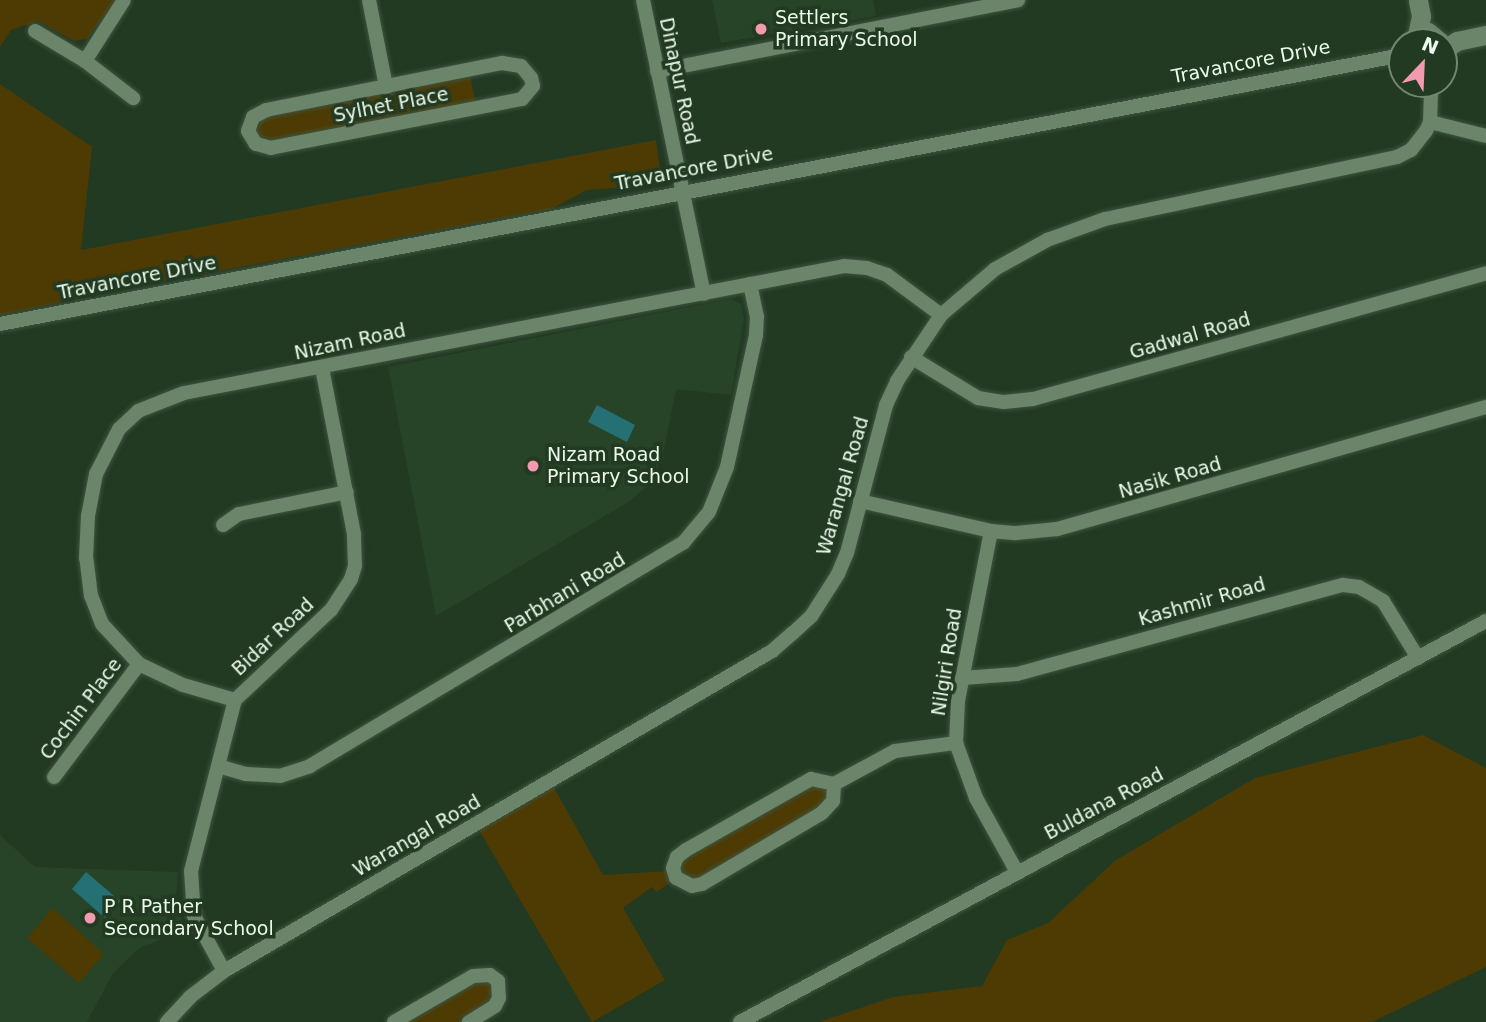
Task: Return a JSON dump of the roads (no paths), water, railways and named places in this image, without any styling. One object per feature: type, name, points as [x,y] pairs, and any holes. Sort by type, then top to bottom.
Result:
[{"type":"street","points":[[85,61],[124,0]]},
{"type":"street","name":"Sylhet Place","points":[[369,0],[386,87]]},
{"type":"street","name":"Dinapur Road","points":[[643,0],[705,294]]},
{"type":"street","points":[[657,71],[944,6],[1018,0]]},
{"type":"street","points":[[35,30],[85,61],[133,98]]},
{"type":"street","points":[[1458,34],[1486,35]]},
{"type":"street","name":"Travancore Drive","points":[[0,324],[1388,54]]},
{"type":"street","name":"Sylhet Place","points":[[502,63],[521,66],[531,78],[533,86],[522,99],[512,102],[271,148],[256,144],[248,131],[253,117],[259,112],[386,87],[502,63]]},
{"type":"street","points":[[1430,98],[1430,122],[1486,136]]},
{"type":"street","name":"Warangal Road","points":[[166,1022],[190,997],[224,971],[772,650],[812,615],[826,597],[847,553],[886,405],[911,357],[941,315],[995,269],[1071,230],[1149,208],[1380,163],[1411,150],[1421,140],[1430,122]]},
{"type":"street","name":"Nizam Road","points":[[234,699],[183,685],[139,664],[102,624],[89,583],[86,558],[88,516],[96,474],[108,444],[138,411],[159,401],[487,333],[844,266],[866,268],[902,284],[941,315]]},
{"type":"street","name":"Gadwal Road","points":[[911,357],[978,398],[1004,402],[1033,400],[1486,273]]},
{"type":"street","name":"Parbhani Road","points":[[218,766],[246,774],[280,776],[310,766],[683,542],[709,512],[727,467],[756,335],[757,317],[750,284]]},
{"type":"street","name":"Bidar Road","points":[[224,971],[194,916],[190,892],[191,871],[234,699],[331,610],[351,579],[356,552],[322,368]]},
{"type":"street","name":"Nasik Road","points":[[860,501],[991,531],[1016,533],[1066,527],[1486,407]]},
{"type":"street","points":[[223,524],[239,514],[347,492]]},
{"type":"street","name":"Nilgiri Road","points":[[991,531],[962,678],[956,743],[976,798],[1017,872]]},
{"type":"street","name":"Kashmir Road","points":[[962,678],[1017,674],[1343,585],[1359,587],[1383,601],[1418,658]]},
{"type":"street","name":"Buldana Road","points":[[740,1022],[1486,621]]},
{"type":"street","name":"Cochin Place","points":[[54,777],[139,664]]},
{"type":"street","points":[[834,784],[833,801],[822,813],[702,884],[692,886],[676,878],[673,868],[677,857],[686,850],[800,782],[821,779],[834,784],[895,751],[956,743]]},
{"type":"street","points":[[394,1022],[473,976],[490,975],[498,981],[499,998],[495,1006],[469,1022]]},
{"type":"water","points":[[597,405],[635,425],[627,442],[588,422]]},
{"type":"water","points":[[86,872],[120,901],[105,918],[72,889]]},
{"type":"place","name":"Settlers Primary School","points":[[761,29]]},
{"type":"place","name":"Nizam Road Primary School","points":[[533,466]]},
{"type":"place","name":"P R Pather Secondary School","points":[[90,918]]}]
